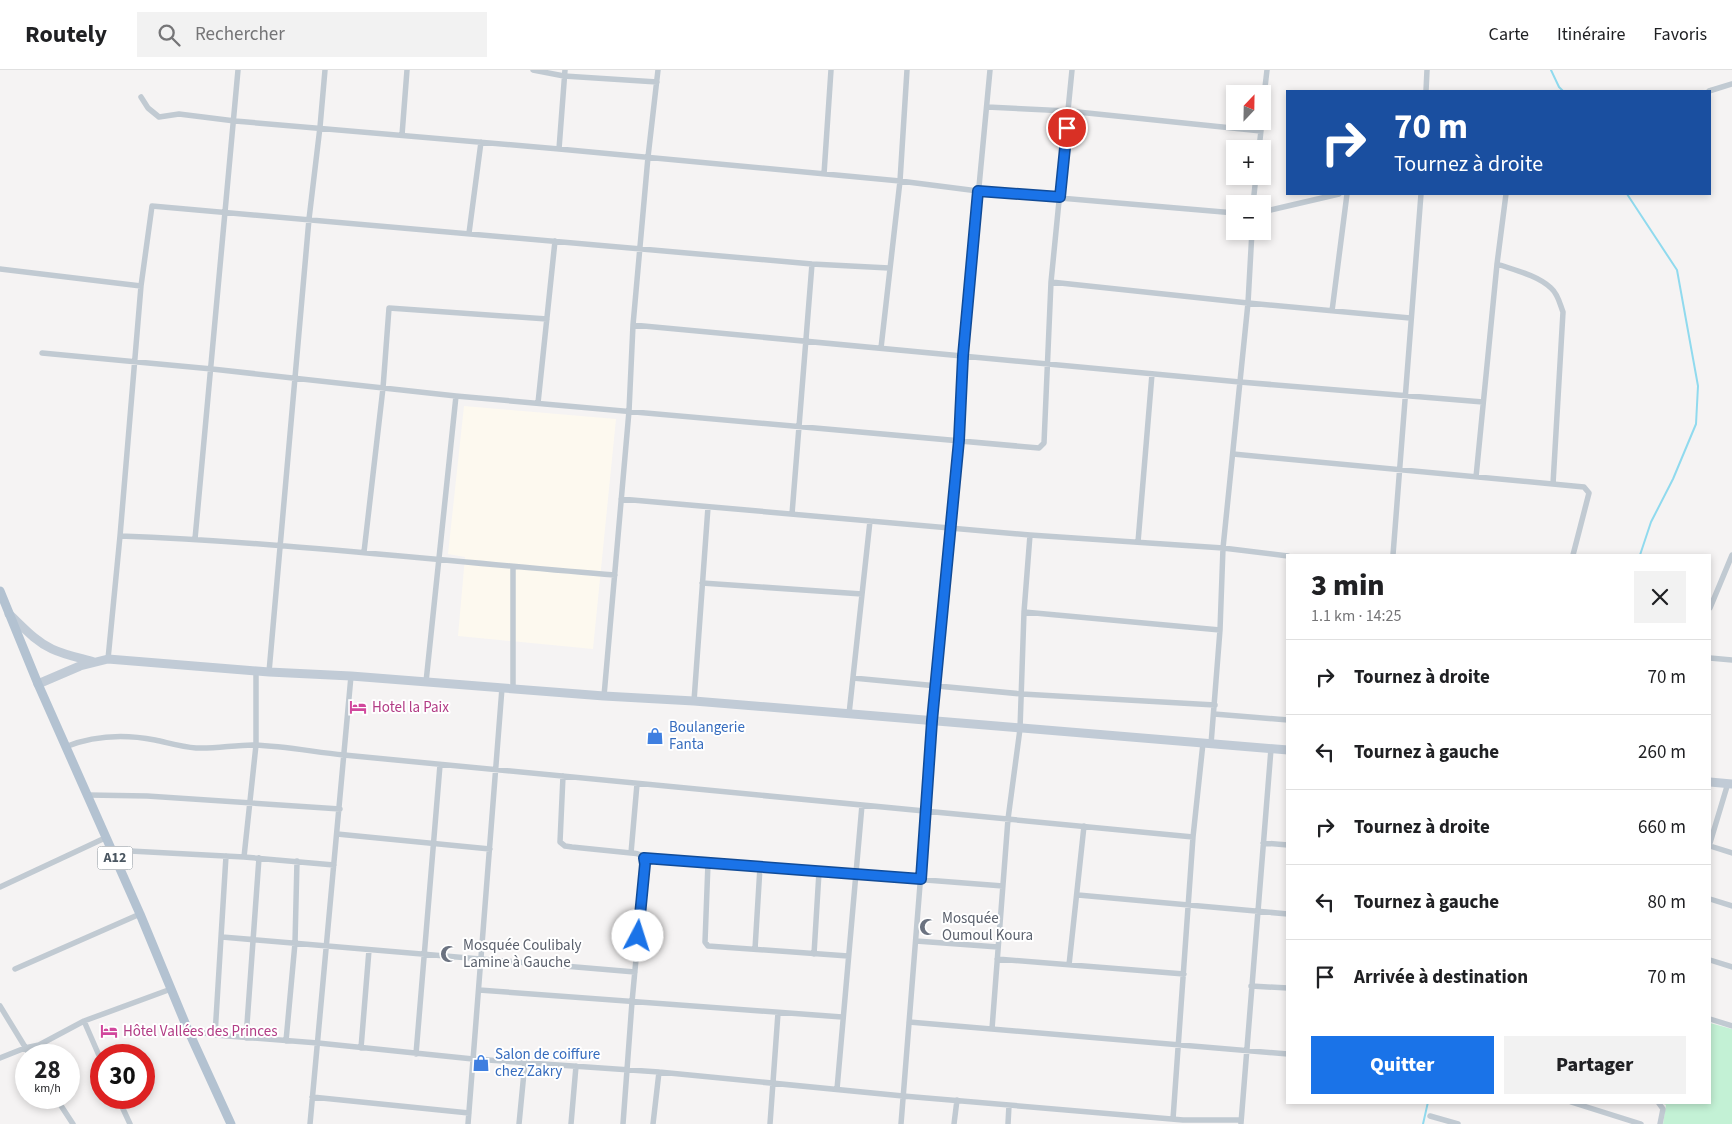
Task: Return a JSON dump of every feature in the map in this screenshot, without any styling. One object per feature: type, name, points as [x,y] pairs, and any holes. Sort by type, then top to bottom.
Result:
[{"type":"main road","name":"A12","points":[[0,591],[65,747],[88,795],[105,838],[140,914],[170,989],[231,1124]]},
{"type":"street","points":[[195,539],[235,121],[238,70]]},
{"type":"street","points":[[269,672],[324,70]]},
{"type":"street","points":[[402,135],[408,70]]},
{"type":"street","points":[[533,70],[657,82]]},
{"type":"street","points":[[604,696],[629,411],[633,325],[658,70]]},
{"type":"street","points":[[824,174],[831,70]]},
{"type":"street","points":[[881,348],[900,181],[907,70]]},
{"type":"street","points":[[901,1124],[932,721],[959,440],[963,356],[990,70]]},
{"type":"street","points":[[42,353],[212,369],[456,396],[1040,448],[1044,443],[1051,282],[1072,70]]},
{"type":"street","points":[[1265,85],[1267,70]]},
{"type":"street","points":[[1426,90],[1428,70]]},
{"type":"street","points":[[559,149],[564,73]]},
{"type":"street","points":[[1711,90],[1732,84]]},
{"type":"street","points":[[141,97],[148,108],[159,116],[179,114],[235,121],[900,181],[978,191],[1226,212]]},
{"type":"street","points":[[987,107],[1068,111],[1261,131],[1260,140]]},
{"type":"street","points":[[469,233],[481,142]]},
{"type":"street","points":[[1271,210],[1335,195]]},
{"type":"street","points":[[1332,311],[1347,195]]},
{"type":"street","points":[[1393,554],[1421,195]]},
{"type":"street","points":[[1476,477],[1497,264],[1506,195]]},
{"type":"street","points":[[108,659],[140,286],[152,206],[812,264],[890,268]]},
{"type":"street","points":[[1173,1119],[1193,837],[1215,705],[1223,548],[1248,303],[1252,240]]},
{"type":"street","points":[[538,403],[555,241]]},
{"type":"street","points":[[792,514],[812,264]]},
{"type":"street","points":[[1497,264],[1525,273],[1551,288],[1559,299],[1563,312],[1553,484]]},
{"type":"street","points":[[0,269],[140,286]]},
{"type":"street","points":[[1051,282],[1410,318]]},
{"type":"street","points":[[364,552],[383,388],[389,308],[547,319]]},
{"type":"street","points":[[633,325],[1405,397],[1483,402]]},
{"type":"street","points":[[1138,542],[1152,374]]},
{"type":"street","points":[[426,682],[456,396]]},
{"type":"street","points":[[1233,454],[1584,487],[1589,493],[1574,554]]},
{"type":"street","points":[[621,499],[1030,535],[1223,548],[1286,556]]},
{"type":"street","points":[[694,701],[708,507]]},
{"type":"street","points":[[849,714],[870,521]]},
{"type":"street","points":[[992,1029],[1008,819],[1020,729],[1024,612],[1030,535]]},
{"type":"street","points":[[120,536],[195,539],[364,552],[614,575]]},
{"type":"street","points":[[1711,606],[1732,555]]},
{"type":"street","points":[[513,567],[513,689]]},
{"type":"street","points":[[702,583],[862,594]]},
{"type":"street","points":[[1024,612],[1220,630]]},
{"type":"street","points":[[9,614],[34,638],[54,650],[95,662]]},
{"type":"street","points":[[1711,658],[1732,660]]},
{"type":"street","points":[[38,684],[67,670],[108,659],[694,701],[1286,750]]},
{"type":"street","points":[[244,857],[256,745],[256,671]]},
{"type":"street","points":[[310,1124],[351,676]]},
{"type":"street","points":[[853,678],[1022,694],[1215,705]]},
{"type":"street","points":[[468,1124],[502,688]]},
{"type":"street","points":[[1214,714],[1286,720]]},
{"type":"street","points":[[65,747],[83,740],[103,736],[154,740],[176,746],[199,748],[256,745],[344,756],[1193,837]]},
{"type":"street","points":[[188,1030],[215,1035],[416,1054],[659,1072],[903,1096],[1173,1119],[1183,1122],[1241,1122],[1271,749]]},
{"type":"street","points":[[416,1054],[440,765]]},
{"type":"street","points":[[563,776],[560,842],[565,846],[638,853],[644,858],[1003,886]]},
{"type":"street","points":[[1711,782],[1730,783],[1711,841]]},
{"type":"street","points":[[631,853],[637,784]]},
{"type":"street","points":[[88,795],[104,794],[249,802],[340,809]]},
{"type":"street","points":[[837,1089],[862,805]]},
{"type":"street","points":[[1069,965],[1084,826]]},
{"type":"street","points":[[337,834],[490,849]]},
{"type":"street","points":[[0,886],[105,838]]},
{"type":"street","points":[[1263,843],[1286,845]]},
{"type":"street","points":[[1711,844],[1732,853]]},
{"type":"street","points":[[111,850],[259,858],[334,865]]},
{"type":"street","points":[[215,1035],[226,856]]},
{"type":"street","points":[[246,1038],[259,858]]},
{"type":"street","points":[[623,1124],[644,858]]},
{"type":"street","points":[[286,1041],[298,862]]},
{"type":"street","points":[[708,863],[705,942],[708,946],[848,956]]},
{"type":"street","points":[[755,949],[760,867]]},
{"type":"street","points":[[814,954],[819,872]]},
{"type":"street","points":[[1078,894],[1286,914]]},
{"type":"street","points":[[1711,899],[1732,906]]},
{"type":"street","points":[[15,969],[140,914]]},
{"type":"street","points":[[222,937],[635,972]]},
{"type":"street","points":[[916,941],[998,947]]},
{"type":"street","points":[[361,1048],[369,950]]},
{"type":"street","points":[[997,959],[1184,974]]},
{"type":"street","points":[[1711,960],[1732,967]]},
{"type":"street","points":[[1251,986],[1286,988]]},
{"type":"street","points":[[39,1044],[84,1021],[170,989]]},
{"type":"street","points":[[478,990],[842,1017]]},
{"type":"street","points":[[0,1006],[24,1044]]},
{"type":"street","points":[[770,1124],[778,1013]]},
{"type":"street","points":[[1711,1019],[1732,1026]]},
{"type":"street","points":[[84,1021],[94,1044]]},
{"type":"street","points":[[909,1022],[1286,1054]]},
{"type":"street","points":[[0,1058],[15,1052]]},
{"type":"street","points":[[520,1124],[525,1062]]},
{"type":"street","points":[[571,1124],[576,1066]]},
{"type":"street","points":[[653,1124],[659,1072]]},
{"type":"street","points":[[312,1097],[469,1113]]},
{"type":"street","points":[[954,1124],[956,1100]]},
{"type":"street","points":[[1577,1104],[1641,1124]]},
{"type":"street","points":[[1660,1104],[1663,1108],[1660,1124]]},
{"type":"street","points":[[1008,1124],[1009,1105]]},
{"type":"street","points":[[63,1109],[73,1124]]},
{"type":"street","points":[[123,1109],[130,1124]]},
{"type":"street","points":[[1430,1116],[1458,1124]]},
{"type":"shaded area","points":[[464,406],[616,419],[593,649],[458,636],[465,557],[448,554]]},
{"type":"green space","points":[[1711,1023],[1732,1029],[1732,1124],[1663,1124],[1666,1105],[1664,1104],[1711,1104]]},
{"type":"waterway","points":[[1551,70],[1562,90]]},
{"type":"waterway","points":[[1628,195],[1677,270],[1698,386],[1696,424],[1673,479],[1651,522],[1640,554]]},
{"type":"waterway","points":[[1423,1124],[1428,1104]]},
{"type":"place","name":"Hotel la Paix","points":[[358,707]]},
{"type":"place","name":"Boulangerie Fanta","points":[[655,736]]},
{"type":"place","name":"Mosquée Oumoul Koura","points":[[928,927]]},
{"type":"place","name":"Mosquée Coulibaly Lamine à Gauche","points":[[449,954]]},
{"type":"place","name":"Hôtel Vallées des Princes","points":[[109,1031]]},
{"type":"place","name":"Salon de coiffure chez Zakry","points":[[481,1063]]},
{"type":"route","points":[[638,936],[644,858],[921,879],[932,721],[959,440],[963,356],[978,191],[1060,197],[1067,128]]}]
